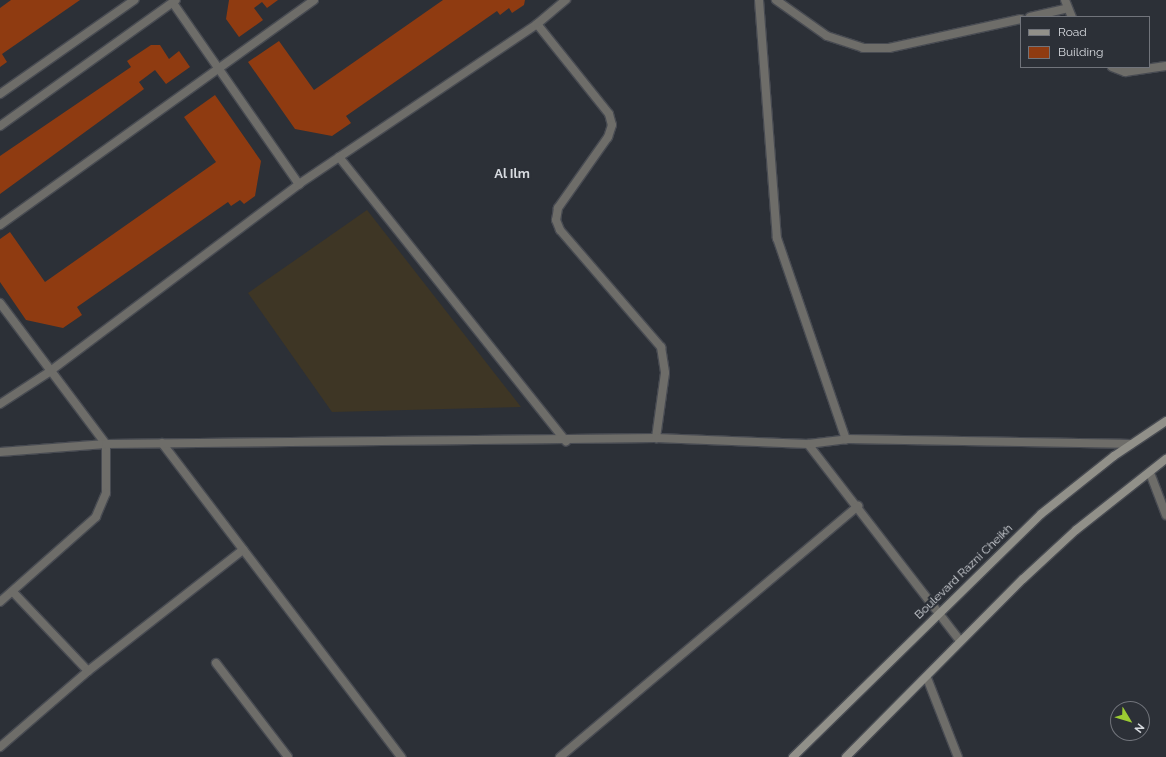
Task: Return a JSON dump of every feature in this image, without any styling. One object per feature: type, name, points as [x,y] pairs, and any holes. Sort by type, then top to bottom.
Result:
[{"type":"main road","name":"Boulevard Razni Cheikh","points":[[793,757],[937,614],[1041,514],[1131,444],[1166,421]]},
{"type":"main road","points":[[846,757],[927,678],[960,641],[1076,530],[1166,459]]},
{"type":"street","points":[[0,94],[134,0]]},
{"type":"street","points":[[0,225],[314,0]]},
{"type":"street","points":[[0,404],[49,372],[298,184],[537,24],[566,0]]},
{"type":"street","points":[[759,0],[777,238],[846,439]]},
{"type":"street","points":[[776,0],[827,36],[863,48],[889,48],[1020,19]]},
{"type":"street","points":[[1065,0],[1066,9],[1071,16]]},
{"type":"street","points":[[0,126],[175,1],[298,184]]},
{"type":"street","points":[[1034,16],[1066,9]]},
{"type":"street","points":[[537,24],[609,114],[612,125],[608,137],[558,208],[556,220],[560,230],[661,347],[665,373],[656,438]]},
{"type":"street","points":[[1114,68],[1124,72],[1166,66]]},
{"type":"street","points":[[339,157],[566,441]]},
{"type":"street","points":[[0,303],[49,372],[106,444],[106,494],[96,517],[0,602]]},
{"type":"street","points":[[0,452],[106,444],[566,441],[656,438],[808,444],[846,439],[1131,444]]},
{"type":"street","points":[[162,443],[401,757]]},
{"type":"street","points":[[808,444],[858,506],[937,614],[960,641]]},
{"type":"street","points":[[1150,473],[1166,515]]},
{"type":"street","points":[[560,757],[858,506]]},
{"type":"street","points":[[0,747],[88,671],[243,550]]},
{"type":"street","points":[[13,592],[88,671]]},
{"type":"street","points":[[216,662],[288,757]]},
{"type":"street","points":[[927,678],[958,757]]},
{"type":"shaded area","points":[[367,210],[521,407],[332,412],[248,293]]},
{"type":"building","points":[[11,0],[80,0],[2,54],[7,62],[0,67],[0,8]]},
{"type":"building","points":[[229,0],[278,0],[267,8],[262,2],[254,8],[263,20],[239,37],[226,19]]},
{"type":"building","points":[[443,0],[525,0],[524,5],[512,13],[509,8],[500,15],[497,11],[346,116],[351,123],[332,136],[295,129],[248,62],[279,41],[314,90]]},
{"type":"building","points":[[151,45],[160,45],[169,59],[179,51],[190,67],[166,84],[155,70],[139,82],[144,89],[0,194],[0,156],[131,67],[127,61]]},
{"type":"building","points":[[215,95],[261,161],[255,196],[244,204],[240,200],[231,206],[228,202],[77,307],[82,315],[63,328],[26,320],[0,282],[0,239],[10,232],[45,282],[216,162],[184,117]]},
{"type":"district","name":"Al Ilm","points":[[512,174]]}]
